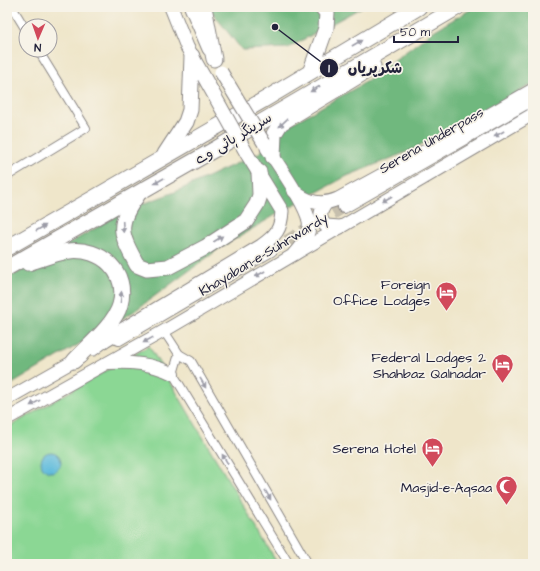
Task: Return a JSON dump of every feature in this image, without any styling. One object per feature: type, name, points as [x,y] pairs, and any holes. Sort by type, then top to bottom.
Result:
[{"type":"highway","points":[[204,7],[218,65]]},
{"type":"highway","points":[[311,70],[326,28],[326,13],[322,7]]},
{"type":"highway","name":"سرینگر ہائی وے","points":[[7,248],[267,98],[311,70],[419,7]]},
{"type":"highway","name":"سرینگر ہائی وے","points":[[7,269],[458,7]]},
{"type":"highway","points":[[273,157],[274,134],[281,123],[380,64],[406,37]]},
{"type":"highway","points":[[162,158],[176,138],[190,110],[192,56]]},
{"type":"highway","points":[[138,193],[126,210],[122,224],[124,239],[137,265],[155,269],[168,267],[206,247],[246,221],[258,204],[260,184],[259,172]]},
{"type":"highway","points":[[7,269],[55,254],[70,251],[85,252],[106,260],[116,269],[122,287],[120,305],[110,322],[74,361]]},
{"type":"main road","name":"Khayaban-e-Suhrwardy","points":[[7,399],[266,248],[276,234],[282,221],[282,211],[226,118],[192,56],[172,7]]},
{"type":"main road","points":[[191,7],[197,25],[218,65],[305,209],[309,222],[306,238],[294,254]]},
{"type":"main road","points":[[294,191],[311,202],[326,203],[338,199],[533,90]]},
{"type":"main road","name":"Serena Underpass","points":[[344,207],[533,99]]},
{"type":"main road","name":"Khayaban-e-Suhrwardy","points":[[7,419],[164,331],[533,114]]},
{"type":"main road","points":[[326,203],[321,213],[323,223],[326,226],[340,227]]},
{"type":"main road","points":[[106,363],[145,364],[173,374]]},
{"type":"street","points":[[12,7],[19,18]]},
{"type":"street","points":[[7,176],[86,128],[43,58]]},
{"type":"street","points":[[164,331],[179,354],[191,361],[308,564]]},
{"type":"street","points":[[179,354],[173,374],[289,564]]},
{"type":"green space","points":[[208,7],[362,7],[288,48],[242,50]]},
{"type":"green space","points":[[475,7],[533,7],[533,84],[409,151],[347,176],[282,211],[220,248],[133,312],[7,387],[7,279],[129,209],[175,192],[259,153],[289,125],[361,85],[435,30]]},
{"type":"green space","points":[[149,346],[278,564],[7,564],[7,428]]},
{"type":"water","points":[[51,452],[58,455],[61,462],[58,469],[51,472],[44,469],[41,462],[44,455]]},
{"type":"tunnel","points":[[271,250],[344,207]]},
{"type":"place","name":"شکرپریاں","points":[[275,27]]},
{"type":"place","name":"Foreign Office Lodges","points":[[446,312]]},
{"type":"place","name":"Federal Lodges 2 Shahbaz Qalnadar","points":[[502,384]]},
{"type":"place","name":"Serena Hotel","points":[[432,468]]},
{"type":"place","name":"Masjid-e-Aqsaa","points":[[507,506]]}]
